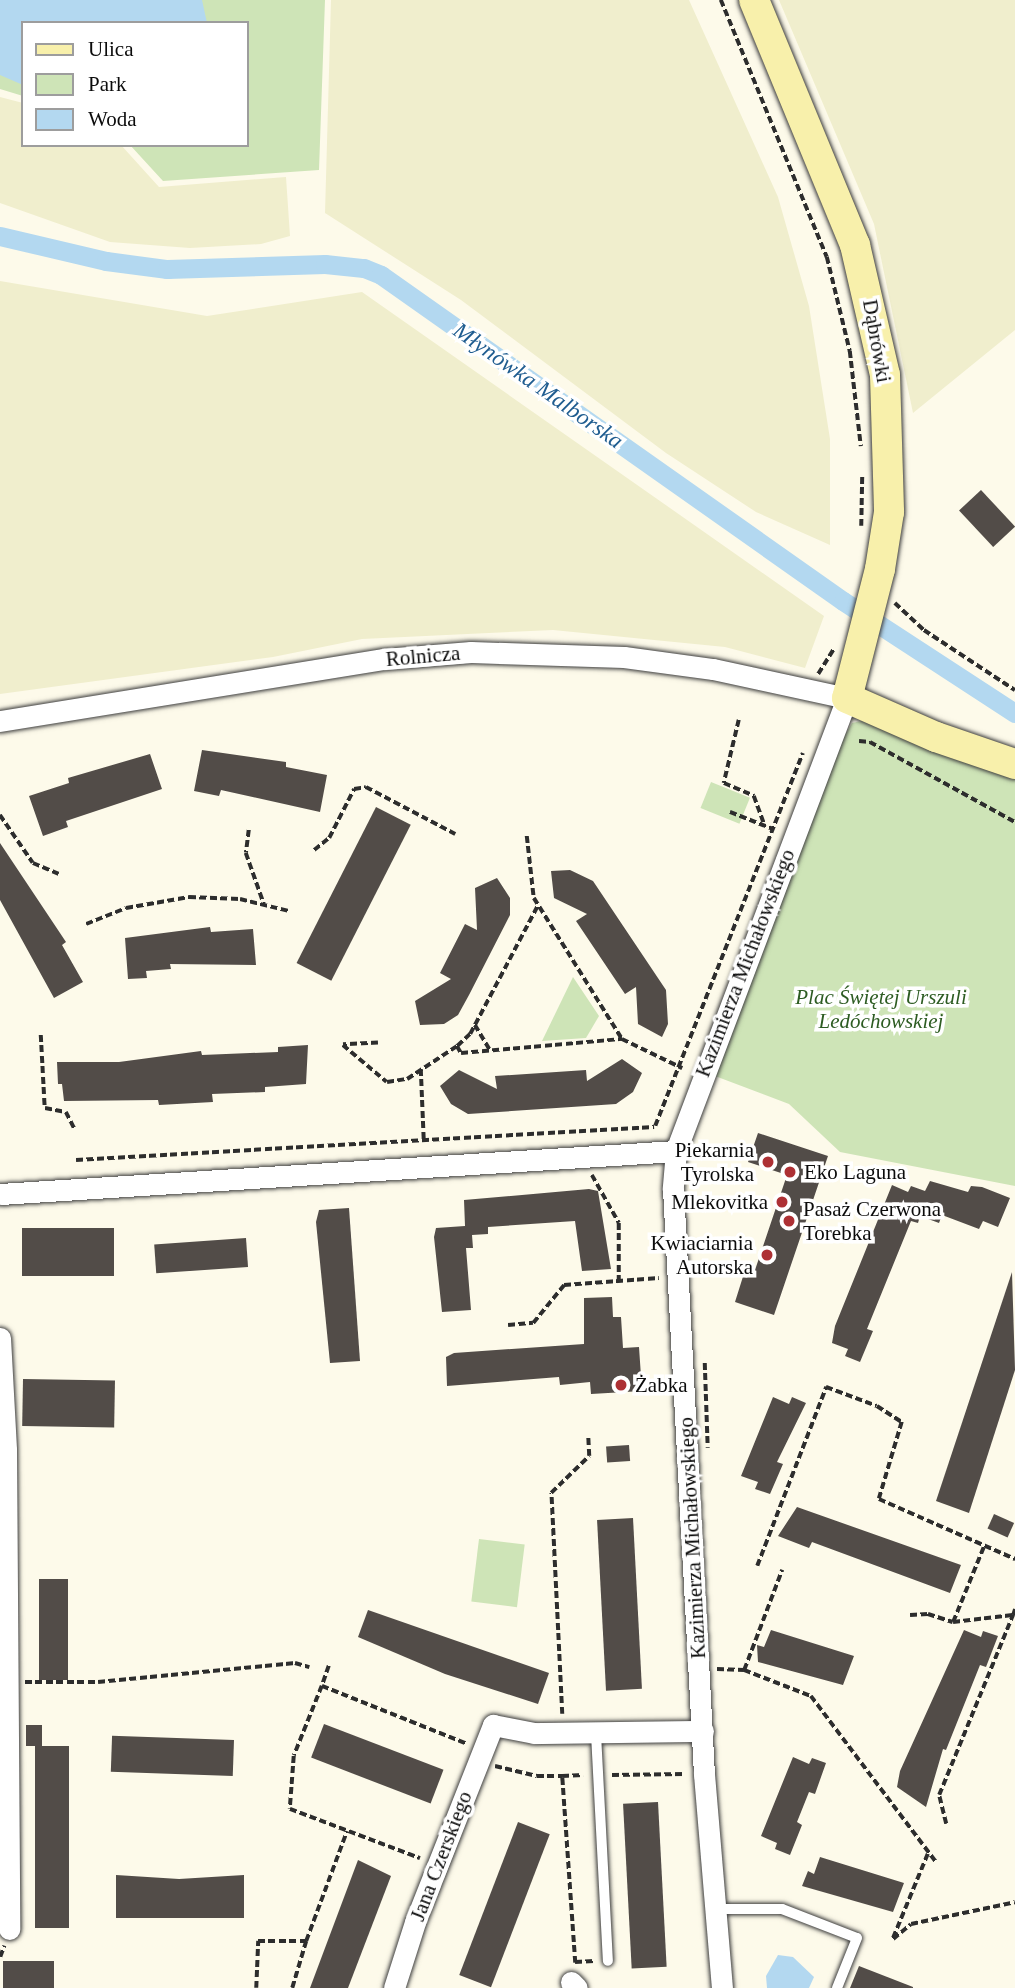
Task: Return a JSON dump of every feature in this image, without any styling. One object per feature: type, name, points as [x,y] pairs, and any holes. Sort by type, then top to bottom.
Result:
[{"type":"street","name":"Dąbrówki","points":[[754,0],[845,218],[874,317],[885,374],[890,457],[885,542],[846,698]]},
{"type":"street","name":"Rolnicza","points":[[0,721],[384,659],[471,652],[637,659],[713,669],[846,698]]},
{"type":"street","points":[[846,698],[936,737],[1015,764]]},
{"type":"street","name":"Kazimierza Michałowskiego","points":[[722,1988],[703,1731],[679,1277],[665,1152],[701,1077],[846,698]]},
{"type":"street","points":[[0,1194],[425,1165],[665,1152]]},
{"type":"street","points":[[0,1338],[9,1683],[5,1772],[9,1929]]},
{"type":"street","name":"Jana Czerskiego","points":[[394,1988],[493,1725],[563,1733]]},
{"type":"street","points":[[563,1733],[703,1731]]},
{"type":"lane","points":[[596,1734],[608,1961]]},
{"type":"lane","points":[[715,1909],[782,1909],[857,1938],[837,1988]]},
{"type":"path","points":[[721,0],[827,257],[850,351],[863,455]]},
{"type":"path","points":[[861,536],[862,468]]},
{"type":"path","points":[[874,594],[892,600],[924,630],[1015,690]]},
{"type":"path","points":[[739,720],[724,783],[754,796],[765,826]]},
{"type":"path","points":[[859,741],[870,742],[1015,822]]},
{"type":"path","points":[[665,1152],[654,1127],[681,1068],[807,743]]},
{"type":"path","points":[[314,850],[329,838],[354,789],[366,787],[455,834]]},
{"type":"path","points":[[730,813],[773,829]]},
{"type":"path","points":[[0,815],[33,863],[59,873]]},
{"type":"path","points":[[249,830],[246,853],[264,904]]},
{"type":"path","points":[[527,836],[538,905],[622,1039]]},
{"type":"path","points":[[86,924],[125,908],[189,897],[264,904],[289,911]]},
{"type":"path","points":[[377,1043],[343,1045],[387,1082],[407,1079],[457,1046],[475,1025],[538,905]]},
{"type":"path","points":[[475,1025],[490,1051]]},
{"type":"path","points":[[41,1035],[45,1108],[66,1112],[74,1128]]},
{"type":"path","points":[[457,1046],[461,1053],[622,1039],[701,1077]]},
{"type":"path","points":[[421,1069],[425,1165]]},
{"type":"path","points":[[76,1160],[654,1127]]},
{"type":"path","points":[[580,1156],[619,1223],[619,1281]]},
{"type":"path","points":[[508,1325],[533,1323],[564,1285],[679,1277]]},
{"type":"path","points":[[757,1566],[826,1387],[877,1406],[902,1422],[879,1499],[1015,1559]]},
{"type":"path","points":[[563,1733],[551,1493],[589,1456],[588,1437]]},
{"type":"path","points":[[953,1622],[984,1546]]},
{"type":"path","points":[[744,1670],[782,1570]]},
{"type":"path","points":[[946,1824],[939,1795],[1015,1609]]},
{"type":"path","points":[[910,1615],[928,1614],[953,1622],[1013,1615]]},
{"type":"path","points":[[9,1683],[98,1682],[295,1663],[309,1667]]},
{"type":"path","points":[[329,1666],[294,1756],[290,1809],[427,1861]]},
{"type":"path","points":[[717,1669],[744,1670],[811,1696],[937,1863]]},
{"type":"path","points":[[322,1686],[469,1744],[467,1754],[479,1760],[537,1776],[562,1776]]},
{"type":"path","points":[[292,1988],[306,1941],[347,1831]]},
{"type":"path","points":[[928,1853],[893,1938],[911,1924],[1015,1902]]},
{"type":"path","points":[[256,1988],[258,1941],[306,1941]]},
{"type":"path","points":[[574,1977],[608,1961]]},
{"type":"shaded area","points":[[331,0],[689,0],[778,197],[809,306],[830,439],[830,545],[756,512],[666,453],[461,300],[325,213]]},
{"type":"shaded area","points":[[779,0],[1015,0],[1015,330],[913,413],[874,224]]},
{"type":"shaded area","points":[[0,97],[21,102],[21,147],[123,147],[159,187],[286,177],[290,236],[261,244],[190,248],[110,242],[0,203]]},
{"type":"shaded area","points":[[0,281],[207,316],[362,292],[824,616],[805,668],[725,647],[553,630],[362,639],[273,657],[0,694]]},
{"type":"green space","points":[[0,0],[325,0],[319,170],[163,181],[132,147],[248,147],[248,21],[21,21],[21,95],[0,89]]},
{"type":"green space","name":"Plac Świętej Urszuli Ledóchowskiej","points":[[870,719],[1015,774],[1015,1186],[840,1152],[789,1104],[715,1076],[841,742],[852,723]]},
{"type":"green space","points":[[711,782],[750,798],[739,824],[701,808]]},
{"type":"green space","points":[[573,977],[599,1016],[586,1038],[542,1041]]},
{"type":"green space","points":[[479,1539],[525,1545],[517,1607],[471,1602]]},
{"type":"water","points":[[0,0],[202,0],[207,21],[21,21],[21,84],[0,75]]},
{"type":"water","points":[[778,1955],[793,1957],[814,1977],[809,1988],[767,1988],[766,1976]]},
{"type":"building","points":[[981,490],[1015,526],[993,547],[959,510]]},
{"type":"building","points":[[202,750],[286,762],[286,767],[327,775],[320,812],[221,790],[219,796],[194,791]]},
{"type":"building","points":[[150,754],[162,789],[66,821],[68,827],[43,836],[29,796],[69,783],[68,778]]},
{"type":"building","points":[[376,807],[411,825],[331,981],[297,963]]},
{"type":"building","points":[[0,843],[66,942],[62,945],[83,982],[54,998],[0,900]]},
{"type":"building","points":[[570,870],[593,881],[666,990],[668,1024],[662,1037],[638,1024],[636,987],[625,994],[576,921],[587,914],[554,898],[551,871]]},
{"type":"building","points":[[497,878],[510,898],[510,915],[469,995],[458,1015],[444,1024],[420,1025],[415,1001],[451,979],[440,973],[465,924],[477,930],[475,888]]},
{"type":"building","points":[[210,927],[211,932],[253,929],[256,965],[170,964],[171,969],[146,971],[147,978],[128,979],[125,938]]},
{"type":"building","points":[[308,1045],[306,1084],[265,1087],[265,1092],[212,1094],[213,1102],[159,1105],[158,1100],[64,1101],[62,1084],[58,1084],[57,1062],[119,1062],[201,1051],[202,1055],[278,1052],[278,1047]]},
{"type":"building","points":[[622,1059],[642,1073],[633,1092],[616,1104],[468,1114],[451,1104],[440,1086],[459,1070],[497,1089],[495,1076],[586,1070],[587,1081]]},
{"type":"building","name":"Pasaż Czerwona Torebka","points":[[758,1133],[828,1156],[774,1315],[735,1302],[746,1267],[755,1270],[787,1175],[748,1162]]},
{"type":"building","points":[[930,1181],[968,1192],[971,1186],[982,1187],[1010,1198],[998,1227],[983,1221],[979,1229],[942,1215],[939,1223],[920,1216],[918,1223],[911,1221],[867,1329],[873,1331],[860,1362],[845,1356],[848,1349],[832,1343],[835,1326],[892,1185],[908,1192],[911,1186],[925,1191]]},
{"type":"building","points":[[589,1189],[598,1191],[611,1269],[582,1271],[575,1221],[488,1227],[488,1234],[472,1235],[473,1248],[466,1248],[471,1310],[442,1312],[434,1237],[436,1228],[465,1226],[464,1200]]},
{"type":"building","points":[[349,1208],[360,1361],[330,1363],[316,1222],[319,1210]]},
{"type":"building","points":[[22,1228],[114,1228],[114,1276],[22,1276]]},
{"type":"building","points":[[246,1238],[248,1267],[156,1273],[154,1244]]},
{"type":"building","points":[[1012,1272],[1015,1370],[969,1513],[936,1501]]},
{"type":"building","points":[[612,1297],[613,1317],[621,1317],[623,1348],[639,1347],[642,1391],[591,1394],[590,1382],[560,1385],[559,1377],[447,1386],[446,1357],[454,1353],[584,1344],[584,1298]]},
{"type":"building","points":[[23,1379],[115,1381],[114,1428],[22,1426]]},
{"type":"building","points":[[773,1397],[789,1404],[792,1397],[806,1403],[777,1462],[783,1464],[770,1494],[755,1489],[758,1482],[741,1476]]},
{"type":"building","points":[[629,1445],[630,1461],[607,1463],[606,1447]]},
{"type":"building","points":[[797,1507],[961,1565],[950,1593],[812,1542],[809,1548],[778,1536]]},
{"type":"building","points":[[994,1514],[1014,1523],[1008,1538],[987,1529]]},
{"type":"building","points":[[633,1518],[642,1689],[606,1691],[597,1520]]},
{"type":"building","points":[[39,1579],[68,1579],[68,1680],[39,1680]]},
{"type":"building","points":[[368,1610],[549,1673],[538,1704],[445,1674],[358,1637]]},
{"type":"building","points":[[771,1630],[854,1656],[843,1685],[758,1662],[757,1645],[764,1647]]},
{"type":"building","points":[[964,1630],[981,1637],[983,1631],[998,1636],[986,1667],[980,1665],[946,1750],[943,1749],[926,1807],[897,1787],[900,1771]]},
{"type":"building","points":[[324,1724],[443,1770],[431,1803],[311,1758]]},
{"type":"building","points":[[26,1725],[42,1725],[42,1746],[26,1746]]},
{"type":"building","points":[[112,1736],[234,1740],[233,1776],[111,1772]]},
{"type":"building","points":[[35,1746],[69,1746],[69,1928],[35,1928]]},
{"type":"building","points":[[793,1757],[809,1764],[812,1758],[826,1763],[815,1794],[809,1792],[797,1822],[802,1825],[790,1855],[775,1849],[777,1843],[761,1836]]},
{"type":"building","points":[[658,1802],[667,1967],[632,1969],[623,1804]]},
{"type":"building","points":[[518,1822],[550,1834],[491,1987],[459,1975]]},
{"type":"building","points":[[820,1857],[904,1883],[893,1912],[802,1886],[808,1871],[814,1874]]},
{"type":"building","points":[[358,1860],[391,1876],[348,1988],[310,1988]]},
{"type":"building","points":[[116,1875],[179,1879],[244,1875],[244,1918],[116,1918]]},
{"type":"building","points":[[3,1961],[54,1961],[54,1988],[3,1988]]},
{"type":"building","points":[[859,1966],[913,1987],[913,1988],[850,1988]]},
{"type":"waterway","name":"Młynówka Malborska","points":[[0,236],[106,261],[167,269],[325,264],[364,268],[381,275],[843,601],[1015,713]]},
{"type":"place","name":"Piekarnia Tyrolska","points":[[768,1162]]},
{"type":"place","name":"Eko Laguna","points":[[790,1172]]},
{"type":"place","name":"Mlekovitka","points":[[782,1202]]},
{"type":"place","name":"Pasaż Czerwona Torebka","points":[[789,1221]]},
{"type":"place","name":"Kwiaciarnia Autorska","points":[[767,1255]]},
{"type":"place","name":"Żabka","points":[[621,1385]]}]
